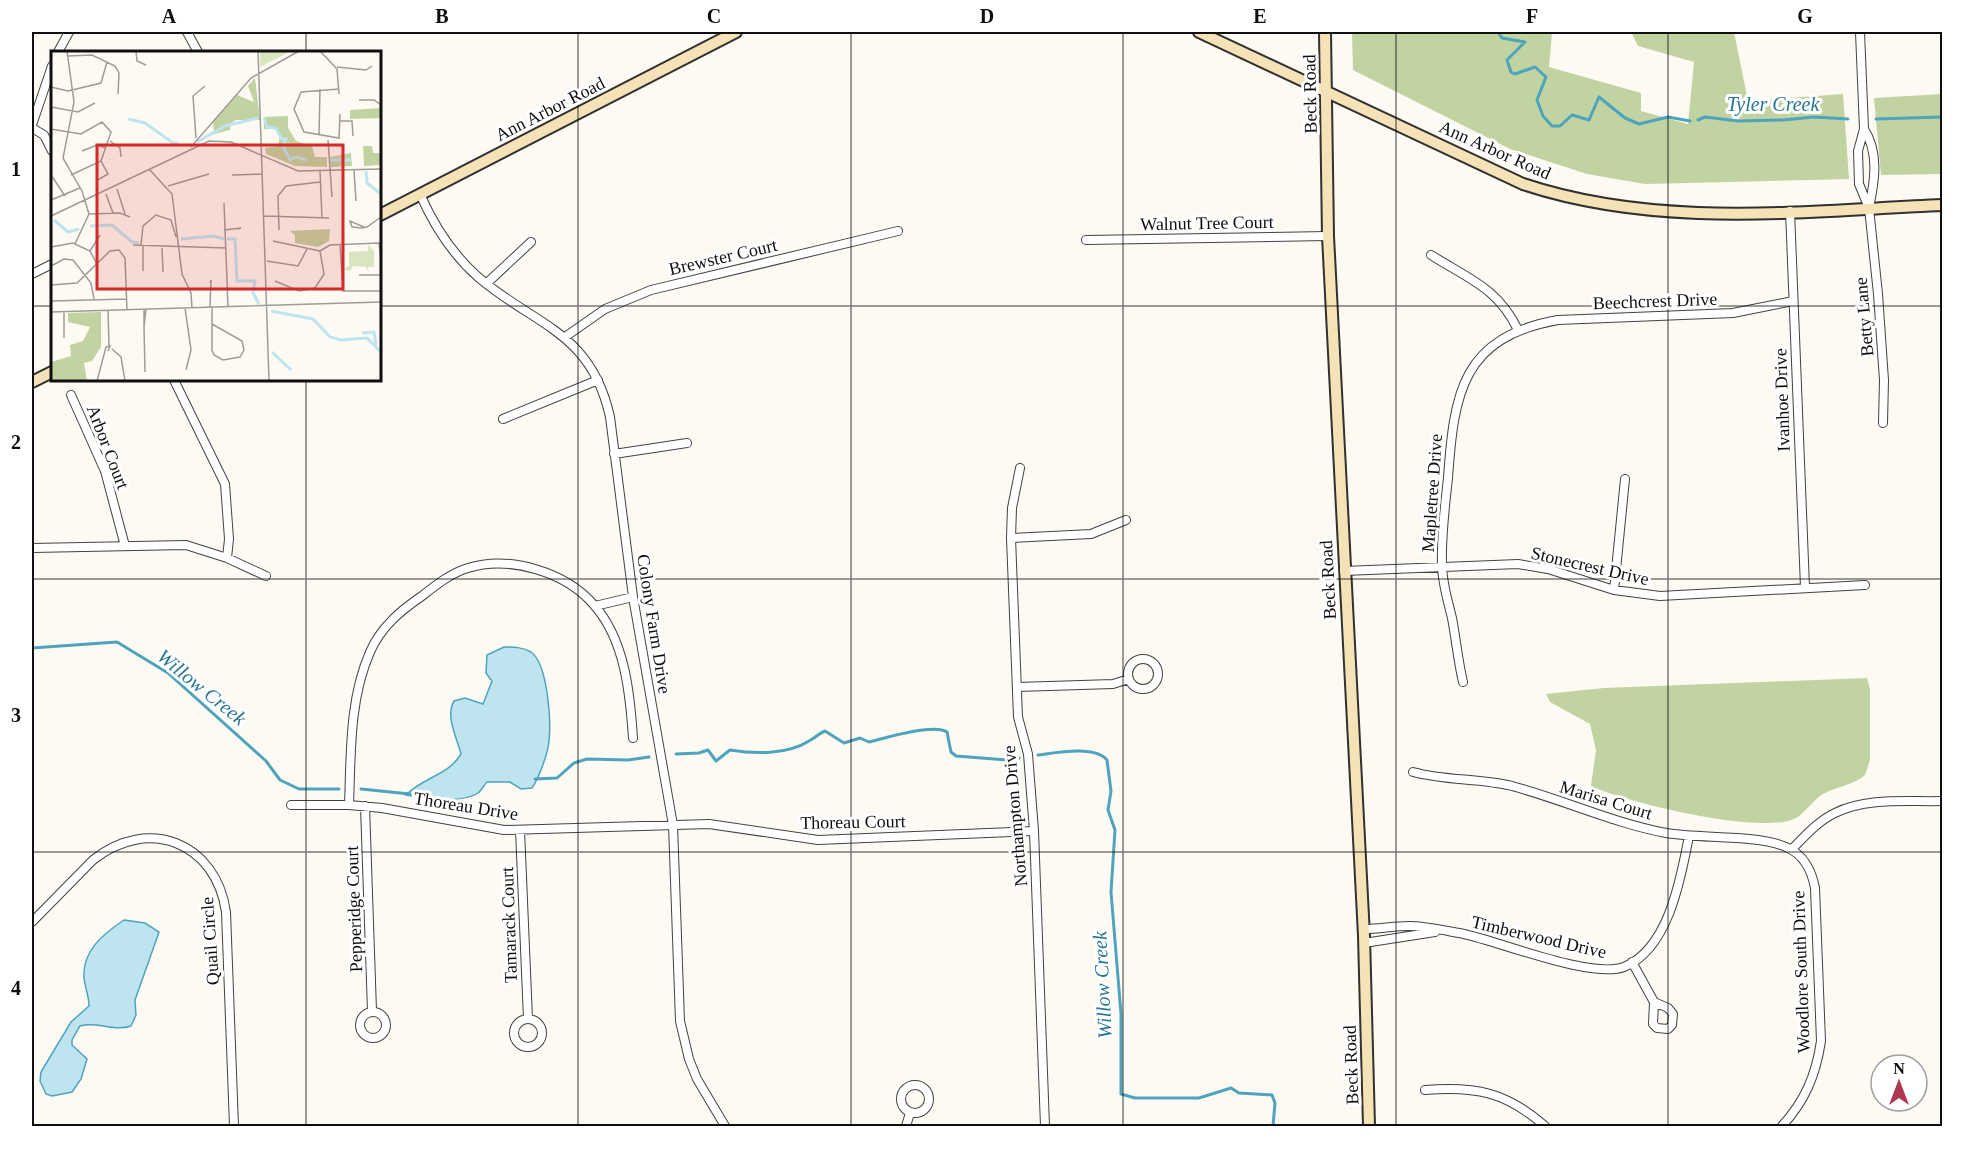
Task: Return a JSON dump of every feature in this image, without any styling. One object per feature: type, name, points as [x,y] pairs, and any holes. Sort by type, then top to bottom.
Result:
[{"type":"main road","name":"Ann Arbor Road","points":[[381,214],[736,32]]},
{"type":"main road","name":"Ann Arbor Road","points":[[1199,32],[1523,184],[1563,196],[1615,207],[1660,212],[1790,211],[1942,205]]},
{"type":"main road","name":"Beck Road","points":[[1324,32],[1327,92],[1328,236],[1364,929],[1369,1126]]},
{"type":"main road","points":[[32,382],[51,372]]},
{"type":"street","points":[[59,51],[69,32]]},
{"type":"street","points":[[187,32],[197,51]]},
{"type":"street","points":[[1860,32],[1864,129],[1858,151],[1859,184],[1869,208]]},
{"type":"street","points":[[51,69],[32,127],[44,135],[51,149]]},
{"type":"street","points":[[1864,129],[1873,150],[1875,183],[1869,208]]},
{"type":"street","name":"Colony Farm Drive","points":[[420,194],[449,247],[487,284],[565,337],[584,357],[598,380],[608,410],[633,597],[673,825],[678,1000],[683,1038],[697,1079],[724,1126]]},
{"type":"street","name":"Betty Lane","points":[[1869,208],[1882,334],[1884,423]]},
{"type":"street","name":"Ivanhoe Drive","points":[[1790,211],[1805,588]]},
{"type":"street","name":"Brewster Court","points":[[565,337],[605,309],[651,290],[897,231]]},
{"type":"street","name":"Walnut Tree Court","points":[[1086,240],[1328,236]]},
{"type":"street","points":[[487,284],[531,242]]},
{"type":"street","points":[[1431,255],[1498,298],[1508,309],[1518,330]]},
{"type":"street","points":[[32,274],[51,264]]},
{"type":"street","name":"Beechcrest Drive","points":[[1518,330],[1558,320],[1733,313],[1793,301]]},
{"type":"street","name":"Mapletree Drive","points":[[1463,682],[1442,565],[1452,423],[1457,399],[1465,379],[1479,359],[1497,342],[1518,330]]},
{"type":"street","points":[[503,419],[598,380]]},
{"type":"street","points":[[174,381],[225,484],[229,539],[227,558]]},
{"type":"street","name":"Arbor Court","points":[[71,395],[105,471],[125,546]]},
{"type":"street","points":[[614,454],[687,443]]},
{"type":"street","name":"Northampton Drive","points":[[1020,468],[1012,508],[1011,538],[1018,717],[1029,765],[1034,831],[1045,1126]]},
{"type":"street","points":[[1614,590],[1625,479]]},
{"type":"street","points":[[1011,538],[1091,534],[1126,520]]},
{"type":"street","points":[[32,548],[186,545],[227,558],[266,576]]},
{"type":"street","points":[[349,805],[352,723],[364,669],[379,636],[403,609],[455,573],[477,566],[498,563],[522,566],[549,575],[573,587],[596,606],[611,633],[625,669],[633,738]]},
{"type":"street","name":"Stonecrest Drive","points":[[1344,571],[1442,565],[1528,566],[1614,590],[1643,595],[1677,596],[1865,585]]},
{"type":"street","points":[[596,606],[633,597]]},
{"type":"street","points":[[1017,687],[1113,684],[1129,679]]},
{"type":"street","name":"Marisa Court","points":[[1413,772],[1434,778],[1505,785],[1618,822],[1689,836],[1766,841],[1792,849]]},
{"type":"street","points":[[1792,849],[1821,822],[1835,813],[1854,806],[1942,801]]},
{"type":"street","name":"Thoreau Drive","points":[[291,805],[365,806],[470,825],[520,830],[673,825]]},
{"type":"street","name":"Pepperidge Court","points":[[365,806],[372,1011]]},
{"type":"street","name":"Thoreau Court","points":[[673,825],[726,825],[786,837],[818,840],[1034,831]]},
{"type":"street","name":"Tamarack Court","points":[[520,830],[528,1019]]},
{"type":"street","points":[[1654,1002],[1632,962],[1656,937],[1671,910],[1681,880],[1689,836]]},
{"type":"street","name":"Quail Circle","points":[[32,922],[93,860],[104,851],[127,841],[152,838],[175,842],[196,854],[207,864],[220,887],[226,912],[234,1126]]},
{"type":"street","name":"Woodlore South Drive","points":[[1782,1126],[1811,1084],[1818,1063],[1821,1041],[1815,888],[1807,865],[1792,849]]},
{"type":"street","name":"Timberwood Drive","points":[[1364,929],[1411,925],[1464,934],[1600,969],[1614,969],[1632,962]]},
{"type":"street","name":"Timberwood Drive","points":[[1364,943],[1414,938],[1439,931]]},
{"type":"street","points":[[1425,1090],[1457,1087],[1486,1091],[1516,1104],[1545,1126]]},
{"type":"street","points":[[906,1126],[910,1113]]},
{"type":"green space","points":[[1352,32],[1552,32],[1549,67],[1641,93],[1641,111],[1688,124],[1694,62],[1638,46],[1631,32],[1734,32],[1748,101],[1843,94],[1849,179],[1645,184],[1587,174],[1510,149],[1353,70]]},
{"type":"green space","points":[[1942,94],[1942,174],[1881,175],[1874,98]]},
{"type":"green space","points":[[1867,678],[1870,689],[1870,760],[1865,775],[1823,794],[1796,818],[1779,822],[1755,823],[1694,815],[1608,793],[1591,786],[1596,750],[1590,724],[1550,702],[1546,694],[1604,688]]},
{"type":"water","points":[[504,647],[521,648],[531,652],[537,658],[545,680],[549,707],[549,741],[543,765],[532,788],[521,789],[510,782],[487,782],[478,793],[462,798],[422,798],[406,795],[449,767],[461,754],[451,720],[454,701],[465,698],[483,704],[492,681],[486,673],[487,655]]},
{"type":"water","points":[[124,920],[145,923],[159,932],[135,1000],[136,1015],[131,1026],[125,1028],[80,1026],[72,1040],[72,1045],[87,1059],[81,1079],[72,1092],[52,1096],[46,1094],[40,1081],[41,1072],[71,1022],[89,1006],[84,968],[90,951],[102,937]]},
{"type":"waterway","name":"Tyler Creek","points":[[1498,32],[1502,38],[1525,42],[1507,60],[1511,72],[1515,74],[1535,67],[1546,77],[1537,100],[1543,116],[1552,126],[1560,126],[1572,115],[1589,120],[1599,97],[1625,118],[1639,124],[1668,117],[1690,121]]},
{"type":"waterway","name":"Tyler Creek","points":[[1698,120],[1705,117],[1738,121],[1814,117],[1848,119]]},
{"type":"waterway","name":"Tyler Creek","points":[[1876,119],[1942,117]]},
{"type":"waterway","name":"Willow Creek","points":[[32,648],[117,642],[168,673],[266,761],[280,780],[299,789],[339,789]]},
{"type":"waterway","name":"Willow Creek","points":[[676,754],[699,753],[708,750],[716,761],[730,750],[760,753],[791,749],[825,731],[844,743],[860,738],[869,742],[932,729],[947,732],[951,752],[956,756],[1007,760],[1019,758]]},
{"type":"waterway","name":"Willow Creek","points":[[1038,755],[1084,751],[1101,755],[1107,760],[1111,791],[1108,810],[1115,830],[1111,892],[1121,1014],[1121,1094],[1135,1098],[1199,1098],[1231,1088],[1239,1093],[1272,1095],[1275,1103],[1273,1126]]},
{"type":"waterway","name":"Willow Creek","points":[[535,779],[557,778],[574,763],[587,759],[628,760],[649,757]]},
{"type":"waterway","name":"Willow Creek","points":[[361,789],[410,794]]}]
